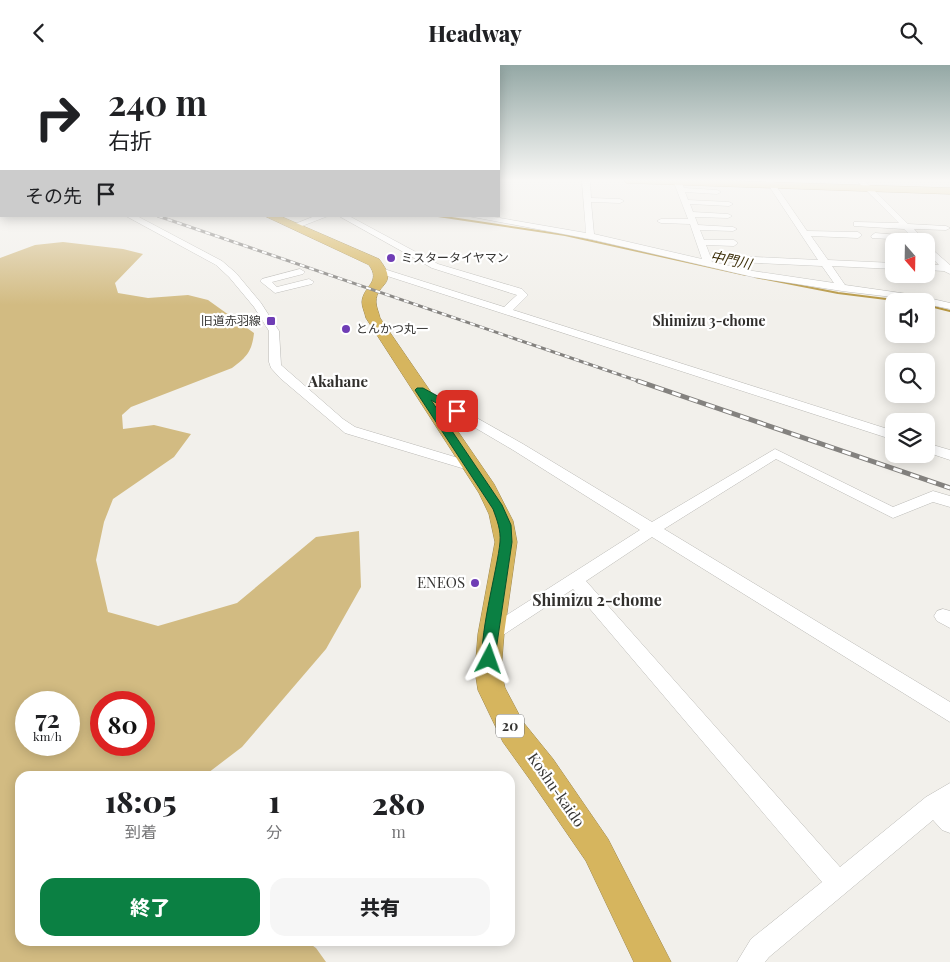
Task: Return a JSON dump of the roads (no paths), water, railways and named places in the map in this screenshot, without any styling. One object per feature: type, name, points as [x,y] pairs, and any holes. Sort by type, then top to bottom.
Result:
[{"type":"highway","points":[[284,222],[374,262],[381,271]]},
{"type":"highway","name":"Koshu-kaido","points":[[381,271],[381,277],[369,301],[373,318],[498,508],[505,525],[506,542],[491,634],[488,671],[492,690],[504,716],[598,850],[653,962]]},
{"type":"street","points":[[141,222],[224,266],[246,292],[274,331],[275,366],[338,422],[364,436],[403,444],[470,466]]},
{"type":"street","points":[[294,226],[306,222]]},
{"type":"street","points":[[354,222],[435,266],[519,291],[523,295],[507,310]]},
{"type":"street","points":[[513,222],[706,260],[753,274],[915,298],[950,306]]},
{"type":"street","points":[[590,222],[590,236]]},
{"type":"street","points":[[665,222],[695,229],[734,243]]},
{"type":"street","points":[[693,222],[706,260]]},
{"type":"street","points":[[695,229],[713,222]]},
{"type":"street","points":[[797,222],[842,288]]},
{"type":"street","points":[[902,222],[912,233]]},
{"type":"street","points":[[857,224],[946,228]]},
{"type":"street","points":[[695,229],[734,229]]},
{"type":"street","points":[[805,233],[858,235]]},
{"type":"street","points":[[874,236],[885,237]]},
{"type":"street","points":[[935,256],[949,269]]},
{"type":"street","points":[[706,260],[885,266]]},
{"type":"street","points":[[935,268],[949,269]]},
{"type":"street","points":[[381,271],[885,433]]},
{"type":"street","points":[[300,272],[265,281],[274,291],[309,282]]},
{"type":"street","points":[[246,292],[270,286]]},
{"type":"street","points":[[935,293],[950,294]]},
{"type":"street","points":[[420,390],[518,447],[950,713]]},
{"type":"street","points":[[935,450],[950,455]]},
{"type":"street","points":[[491,634],[693,503],[720,490],[775,453],[893,513],[933,496],[950,502]]},
{"type":"street","points":[[575,580],[838,883]]},
{"type":"street","points":[[750,962],[760,948],[942,800],[950,822]]},
{"type":"waterway","name":"中門川","points":[[477,222],[565,235],[746,275]]},
{"type":"waterway","name":"中門川","points":[[755,277],[838,293],[885,299]]},
{"type":"waterway","name":"中門川","points":[[935,307],[950,311]]},
{"type":"railway","points":[[175,222],[641,382]]},
{"type":"railway","points":[[638,381],[950,488]]},
{"type":"place","name":"ミスタータイヤマン","points":[[391,258]]},
{"type":"place","name":"旧道赤羽線","points":[[271,321]]},
{"type":"place","name":"とんかつ丸一","points":[[346,329]]},
{"type":"place","name":"ENEOS","points":[[475,583]]},
{"type":"district","name":"Shimizu 3-chome","points":[[709,321]]},
{"type":"district","name":"Akahane","points":[[338,382]]},
{"type":"district","name":"Shimizu 2-chome","points":[[597,600]]}]
